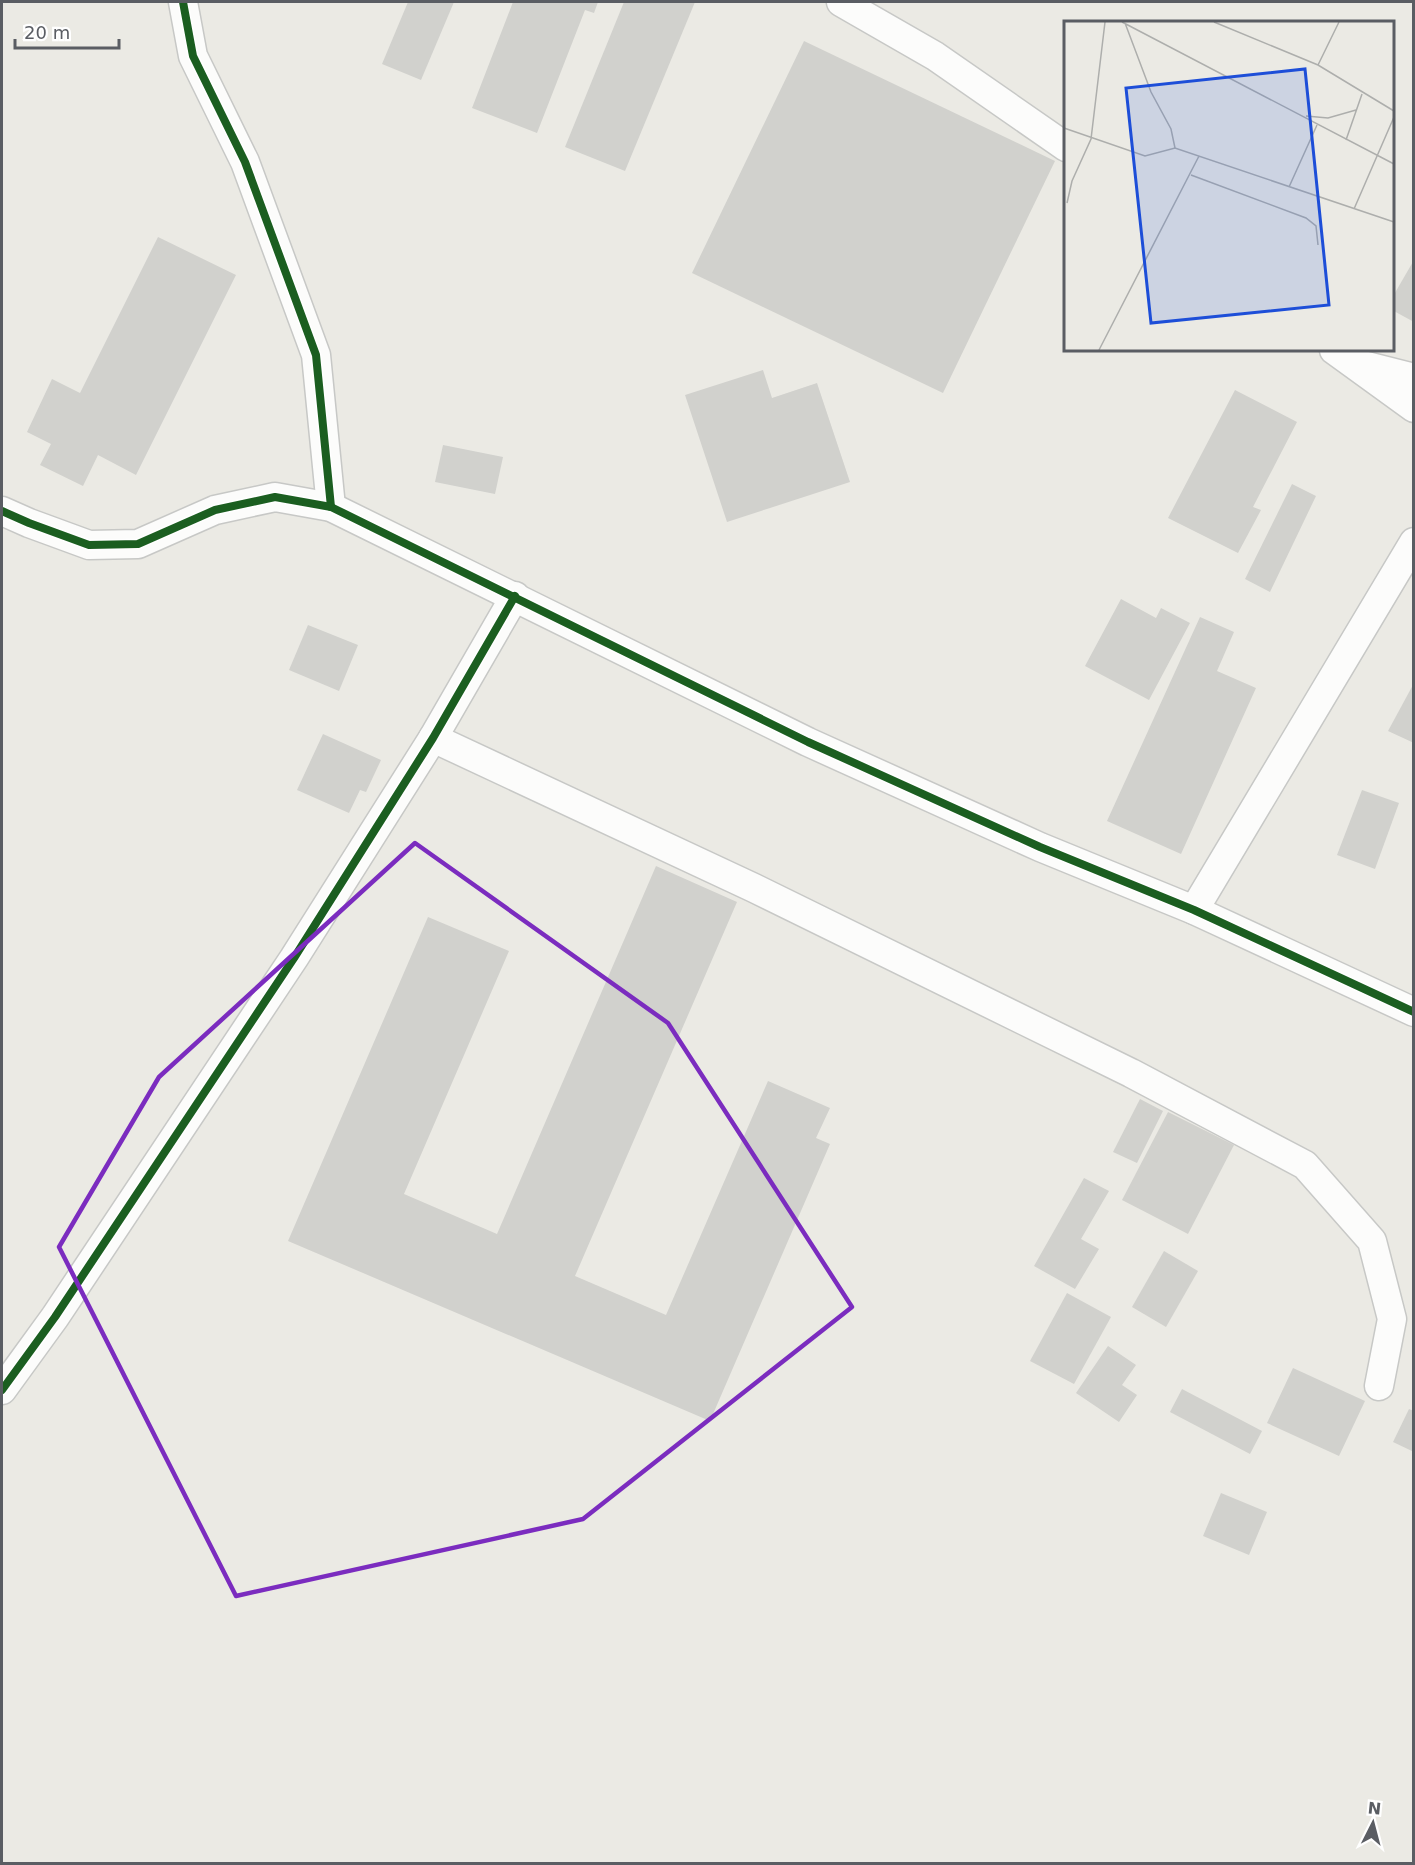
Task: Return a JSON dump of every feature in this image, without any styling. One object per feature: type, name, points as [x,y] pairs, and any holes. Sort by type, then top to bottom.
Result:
[{"type":"street","points":[[183,2],[193,56],[245,162],[316,355],[331,507]]},
{"type":"street","points":[[841,2],[935,56],[1064,146]]},
{"type":"street","points":[[1342,355],[1413,378]]},
{"type":"street","points":[[1342,355],[1413,408]]},
{"type":"street","points":[[2,510],[29,523],[89,545],[99,545],[138,544],[215,510],[275,497],[331,507],[808,742],[1040,847],[1194,910],[1413,1012]]},
{"type":"street","points":[[1194,910],[1413,542]]},
{"type":"street","points":[[2,1390],[55,1317],[294,957],[433,738],[515,597]]},
{"type":"street","points":[[433,738],[754,888],[1131,1073],[1305,1165],[1372,1242],[1392,1319],[1379,1386]]},
{"type":"highlighted area","points":[[415,843],[668,1023],[852,1307],[583,1519],[236,1596],[59,1247],[159,1077]]},
{"type":"building","points":[[408,2],[454,2],[421,80],[382,64]]},
{"type":"building","points":[[513,2],[598,2],[594,13],[585,10],[537,133],[472,108]]},
{"type":"building","points":[[624,2],[695,2],[625,171],[565,147]]},
{"type":"building","points":[[804,41],[1055,161],[943,393],[692,273]]},
{"type":"building","points":[[158,237],[236,275],[136,475],[98,455],[83,486],[40,465],[51,444],[27,432],[52,379],[80,393]]},
{"type":"building","points":[[1414,260],[1414,322],[1394,311],[1394,295]]},
{"type":"building","points":[[763,370],[772,398],[817,383],[850,482],[727,522],[685,395]]},
{"type":"building","points":[[1235,390],[1297,422],[1253,507],[1261,510],[1238,553],[1168,518]]},
{"type":"building","points":[[443,445],[503,457],[495,494],[435,482]]},
{"type":"building","points":[[1292,484],[1316,496],[1270,592],[1245,579]]},
{"type":"building","points":[[1121,599],[1156,618],[1161,608],[1190,623],[1149,700],[1085,666]]},
{"type":"building","points":[[1200,617],[1234,632],[1217,671],[1256,688],[1181,854],[1107,821]]},
{"type":"building","points":[[308,625],[358,645],[339,691],[289,670]]},
{"type":"building","points":[[1414,683],[1414,743],[1388,731]]},
{"type":"building","points":[[323,734],[381,760],[366,792],[360,790],[349,813],[297,790]]},
{"type":"building","points":[[1362,790],[1399,803],[1375,869],[1337,855]]},
{"type":"building","points":[[656,866],[737,902],[575,1276],[666,1315],[768,1081],[830,1108],[816,1138],[830,1144],[710,1421],[288,1241],[428,917],[509,951],[404,1194],[497,1234]]},
{"type":"building","points":[[1140,1099],[1163,1111],[1137,1163],[1113,1152]]},
{"type":"building","points":[[1168,1112],[1234,1145],[1188,1234],[1122,1200]]},
{"type":"building","points":[[1084,1178],[1109,1191],[1081,1239],[1099,1249],[1075,1289],[1034,1266]]},
{"type":"building","points":[[1164,1251],[1198,1271],[1166,1327],[1132,1307]]},
{"type":"building","points":[[1067,1293],[1111,1317],[1074,1384],[1030,1361]]},
{"type":"building","points":[[1108,1346],[1136,1365],[1122,1385],[1137,1395],[1119,1422],[1076,1393]]},
{"type":"building","points":[[1293,1368],[1365,1401],[1339,1456],[1267,1423]]},
{"type":"building","points":[[1182,1389],[1262,1431],[1250,1454],[1170,1412]]},
{"type":"building","points":[[1409,1409],[1414,1411],[1414,1452],[1393,1442]]},
{"type":"building","points":[[1221,1493],[1267,1512],[1249,1555],[1203,1536]]},
{"type":"cycle path","points":[[183,2],[193,56],[245,162],[316,355],[331,507]]},
{"type":"cycle path","points":[[2,511],[89,545],[138,544],[215,510],[275,497],[331,507],[808,742],[1040,847],[1194,910],[1414,1012]]},
{"type":"cycle path","points":[[2,1390],[55,1317],[294,958],[433,738],[515,596]]}]
